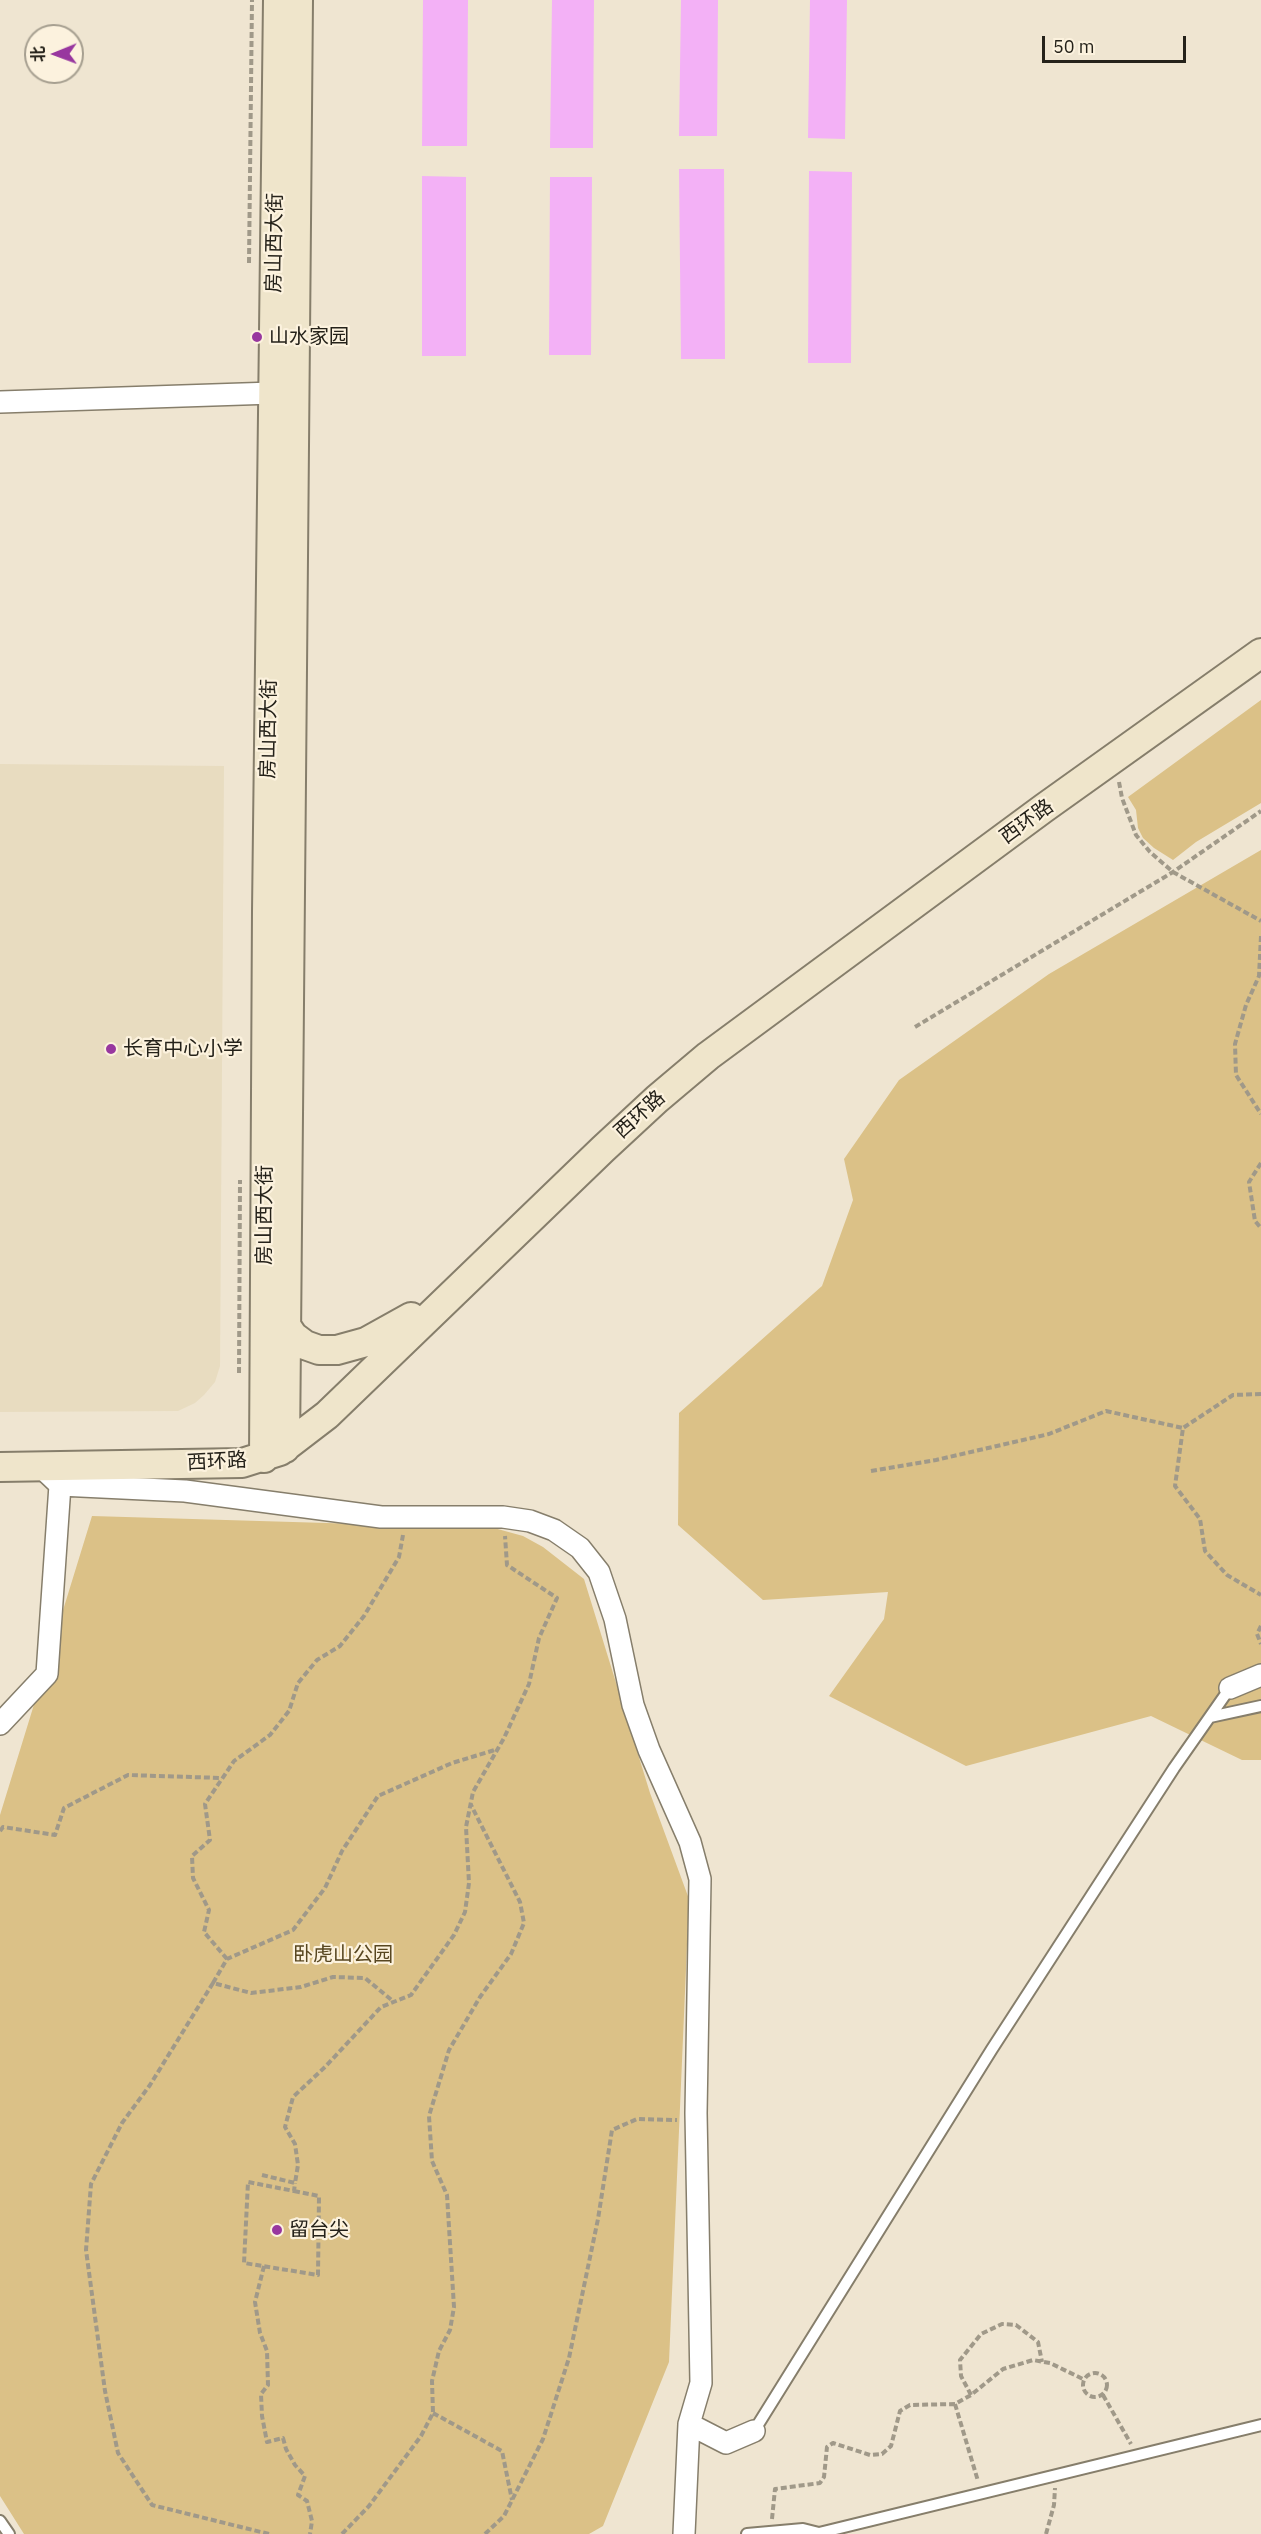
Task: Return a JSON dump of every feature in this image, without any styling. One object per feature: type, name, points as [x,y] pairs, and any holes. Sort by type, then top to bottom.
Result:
[{"type":"main road","name":"房山西大街","points":[[274,1446],[273,393],[278,0]]},
{"type":"main road","name":"房山西大街","points":[[274,1446],[285,1324],[298,0]]},
{"type":"main road","name":"西环路","points":[[0,1455],[274,1446],[637,1102],[719,1034],[1261,638]]},
{"type":"main road","name":"西环路","points":[[0,1467],[50,1476],[242,1463],[327,1415],[657,1099],[774,1006],[1261,653]]},
{"type":"main road","points":[[285,1324],[293,1336],[305,1345],[319,1350],[337,1350],[366,1342],[411,1317]]},
{"type":"street","points":[[0,402],[273,393]]},
{"type":"street","points":[[0,1724],[47,1674],[50,1476],[381,1517],[503,1517],[530,1521],[554,1530],[580,1548],[599,1572],[615,1619],[637,1716],[649,1750],[690,1842],[700,1879],[696,2120],[701,2383],[689,2424],[684,2534]]},
{"type":"street","points":[[1230,1688],[1261,1675]]},
{"type":"street","points":[[689,2424],[726,2444],[754,2431]]},
{"type":"lane","points":[[754,2431],[992,2049],[1230,1688]]},
{"type":"lane","points":[[1210,1717],[1261,1706]]},
{"type":"lane","points":[[747,2534],[803,2529],[819,2534],[1261,2425]]},
{"type":"lane","points":[[0,2521],[9,2534]]},
{"type":"path","points":[[1115,758],[1122,798],[1136,835],[1173,872],[1261,921]]},
{"type":"path","points":[[915,1027],[1173,872],[1261,811]]},
{"type":"path","points":[[1261,936],[1259,976],[1246,1005],[1235,1044],[1236,1075],[1261,1114]]},
{"type":"path","points":[[1261,1163],[1249,1182],[1255,1221],[1261,1228]]},
{"type":"path","points":[[871,1470],[936,1460],[1049,1434],[1106,1411],[1183,1428],[1233,1395],[1261,1394]]},
{"type":"path","points":[[1183,1428],[1174,1486],[1200,1519],[1205,1551],[1227,1575],[1261,1595]]},
{"type":"path","points":[[227,1959],[204,1932],[208,1910],[193,1878],[192,1856],[210,1840],[205,1804],[234,1761],[270,1735],[289,1711],[298,1683],[317,1660],[340,1646],[364,1616],[399,1557],[406,1517]]},
{"type":"path","points":[[294,2191],[298,2164],[295,2144],[285,2127],[293,2097],[326,2067],[381,2007],[411,1995],[454,1935],[465,1912],[469,1883],[466,1827],[473,1792],[498,1749],[530,1684],[539,1638],[557,1598],[507,1565],[503,1517]]},
{"type":"path","points":[[1261,1626],[1257,1634],[1261,1644]]},
{"type":"path","points":[[269,2534],[152,2505],[118,2453],[105,2391],[86,2250],[90,2184],[122,2123],[150,2085],[227,1959],[293,1930],[325,1888],[342,1851],[378,1796],[452,1763],[498,1749]]},
{"type":"path","points":[[0,1831],[3,1827],[55,1835],[64,1808],[128,1775],[222,1778]]},
{"type":"path","points":[[342,2534],[376,2497],[421,2436],[433,2413],[432,2381],[438,2351],[450,2330],[454,2307],[447,2195],[432,2162],[429,2116],[449,2050],[480,1997],[511,1954],[524,1923],[520,1902],[471,1804]]},
{"type":"path","points":[[213,1983],[251,1993],[301,1987],[333,1977],[365,1978],[394,2002]]},
{"type":"path","points":[[485,2534],[504,2516],[543,2439],[570,2358],[612,2130],[636,2119],[696,2120]]},
{"type":"path","points":[[262,2175],[295,2183]]},
{"type":"path","points":[[248,2182],[294,2191],[319,2196],[318,2276],[244,2263],[248,2182]]},
{"type":"path","points":[[264,2266],[255,2302],[260,2333],[267,2351],[268,2385],[261,2394],[262,2416],[267,2442],[283,2438],[295,2465],[305,2476],[298,2495],[307,2500],[312,2521],[310,2534]]},
{"type":"path","points":[[971,2395],[961,2376],[960,2360],[981,2334],[991,2329],[1002,2324],[1016,2325],[1026,2331],[1038,2342],[1042,2362]]},
{"type":"path","points":[[771,2531],[775,2489],[820,2483],[824,2477],[827,2447],[833,2443],[870,2455],[882,2454],[891,2446],[900,2411],[910,2405],[956,2404],[971,2395],[1003,2368],[1033,2360],[1050,2363],[1085,2380]]},
{"type":"path","points":[[1094,2373],[1104,2377],[1107,2384],[1102,2395],[1095,2397],[1088,2394],[1083,2387],[1085,2380],[1094,2373]]},
{"type":"path","points":[[1102,2395],[1137,2455]]},
{"type":"path","points":[[956,2404],[982,2493]]},
{"type":"path","points":[[433,2413],[502,2451],[512,2500]]},
{"type":"path","points":[[1046,2534],[1054,2505],[1056,2475]]},
{"type":"shaded area","name":"长育中心小学","points":[[0,764],[224,766],[220,1366],[215,1382],[204,1395],[195,1403],[178,1411],[0,1412]]},
{"type":"green space","points":[[1261,700],[1261,803],[1196,842],[1173,860],[1154,848],[1143,838],[1138,828],[1136,810],[1128,797]]},
{"type":"green space","points":[[1261,850],[1261,1760],[1242,1760],[1151,1716],[966,1766],[829,1696],[884,1619],[888,1592],[763,1600],[678,1525],[679,1413],[822,1286],[853,1200],[844,1159],[899,1080],[1049,974]]},
{"type":"green space","name":"卧虎山公园","points":[[92,1516],[494,1528],[523,1536],[543,1547],[584,1579],[650,1793],[689,1899],[669,2362],[603,2526],[589,2534],[24,2534],[0,2496],[0,1815]]},
{"type":"building","points":[[423,0],[468,0],[467,146],[422,146]]},
{"type":"building","points":[[552,0],[594,0],[593,148],[550,148]]},
{"type":"building","points":[[681,0],[718,0],[717,136],[679,136]]},
{"type":"building","points":[[810,0],[847,0],[845,139],[808,138]]},
{"type":"building","points":[[679,169],[724,169],[725,359],[681,359]]},
{"type":"building","points":[[809,171],[852,172],[851,363],[808,363]]},
{"type":"building","points":[[422,176],[466,177],[466,356],[422,356]]},
{"type":"building","points":[[550,177],[592,177],[591,355],[549,355]]},
{"type":"place","name":"山水家园","points":[[257,337]]},
{"type":"place","name":"长育中心小学","points":[[111,1049]]},
{"type":"place","name":"留台尖","points":[[277,2230]]}]
